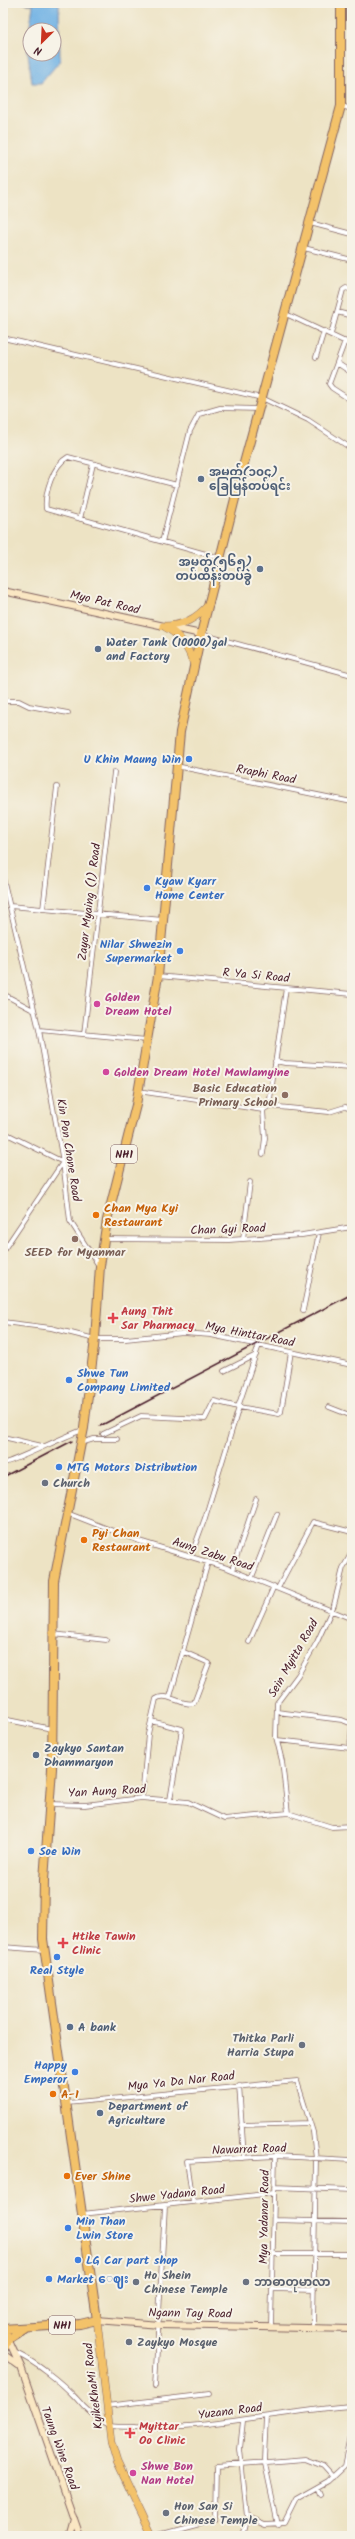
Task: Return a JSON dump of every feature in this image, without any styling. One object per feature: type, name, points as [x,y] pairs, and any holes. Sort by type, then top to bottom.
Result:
[{"type":"highway","name":"NH1","points":[[97,2320],[67,2102],[44,1950],[42,1921],[52,1729],[55,1567],[84,1430],[104,1239],[138,1092],[158,976],[180,732],[201,634],[220,558],[341,106],[342,3]]},
{"type":"highway","name":"Ngann Tay Road","points":[[3,2329],[80,2324],[97,2320]]},
{"type":"highway","points":[[3,2349],[9,2340],[27,2327]]},
{"type":"highway","name":"NH1","points":[[3,2329],[9,2340]]},
{"type":"main road","name":"Myo Pat Road","points":[[3,591],[201,634]]},
{"type":"main road","points":[[163,626],[181,625],[199,615],[209,604]]},
{"type":"main road","points":[[163,626],[178,635],[188,650],[194,666]]},
{"type":"main road","name":"Ngann Tay Road","points":[[97,2320],[160,2325],[271,2326],[352,2329]]},
{"type":"main road","name":"KyikeKhaMi Road","points":[[97,2320],[106,2406],[118,2462],[151,2536]]},
{"type":"main road","name":"Taung Wine Road","points":[[9,2340],[16,2353],[80,2536]]},
{"type":"main road","points":[[3,2354],[21,2367]]},
{"type":"main road","points":[[69,2536],[74,2518]]},
{"type":"street","points":[[341,106],[352,109]]},
{"type":"street","points":[[310,223],[352,234]]},
{"type":"street","points":[[304,248],[352,260]]},
{"type":"street","points":[[331,334],[343,290],[346,288],[352,290]]},
{"type":"street","points":[[337,312],[352,316]]},
{"type":"street","points":[[286,314],[352,345]]},
{"type":"street","points":[[316,357],[324,331]]},
{"type":"street","points":[[3,338],[262,398],[308,420],[352,449]]},
{"type":"street","points":[[345,341],[329,386],[352,401]]},
{"type":"street","points":[[337,363],[352,373]]},
{"type":"street","points":[[162,542],[190,431],[199,414],[220,408],[259,410]]},
{"type":"street","points":[[177,485],[68,458],[61,461],[52,479],[45,502],[46,509],[220,558]]},
{"type":"street","points":[[80,518],[93,464]]},
{"type":"street","points":[[201,634],[352,674]]},
{"type":"street","points":[[3,701],[19,701],[29,706],[68,713]]},
{"type":"street","name":"Rraphi Road","points":[[176,766],[352,802]]},
{"type":"street","name":"Zayar Myaing (1) Road","points":[[84,1034],[114,772]]},
{"type":"street","points":[[43,909],[57,787]]},
{"type":"street","name":"Kin Pon Chone Road","points":[[3,878],[5,896],[10,906],[33,1010],[39,1030],[63,1162],[70,1221],[100,1266]]},
{"type":"street","points":[[10,906],[163,920]]},
{"type":"street","name":"R Ya Si Road","points":[[158,976],[352,994]]},
{"type":"street","points":[[269,1106],[286,988]]},
{"type":"street","points":[[3,994],[33,1010]]},
{"type":"street","points":[[39,1030],[147,1040]]},
{"type":"street","points":[[275,1061],[284,1063],[352,1067]]},
{"type":"street","points":[[138,1092],[262,1110],[269,1106],[329,1112],[345,1107],[352,1108]]},
{"type":"street","points":[[262,1110],[265,1138],[263,1154]]},
{"type":"street","points":[[3,1132],[63,1162],[3,1251]]},
{"type":"street","points":[[243,1239],[250,1182]]},
{"type":"street","name":"Chan Gyi Road","points":[[104,1239],[243,1239],[319,1233],[352,1227]]},
{"type":"street","points":[[304,1310],[319,1233]]},
{"type":"street","name":"Mya Hinttar Road","points":[[3,1322],[52,1328],[94,1339],[126,1339],[183,1333],[211,1335],[352,1366]]},
{"type":"street","points":[[191,1556],[205,1518],[259,1345]]},
{"type":"street","points":[[103,1434],[141,1416],[205,1419],[214,1401],[279,1414],[281,1412],[291,1352]]},
{"type":"street","points":[[224,1371],[256,1355]]},
{"type":"street","points":[[329,1407],[352,1416]]},
{"type":"street","points":[[3,1463],[11,1463],[43,1446],[84,1430]]},
{"type":"street","points":[[3,1437],[43,1446]]},
{"type":"street","points":[[81,1443],[94,1439],[117,1439]]},
{"type":"street","points":[[232,1570],[256,1499]]},
{"type":"street","name":"Aung Zabu Road","points":[[67,1513],[139,1541],[232,1570],[352,1619]]},
{"type":"street","points":[[252,1578],[277,1514]]},
{"type":"street","points":[[278,1588],[312,1523],[352,1532]]},
{"type":"street","name":"Sein Myitta Road","points":[[288,1813],[277,1740],[277,1703],[298,1675],[331,1610],[345,1562],[352,1552]]},
{"type":"street","points":[[170,1697],[184,1652],[208,1562]]},
{"type":"street","points":[[249,1642],[274,1586]]},
{"type":"street","points":[[53,1634],[106,1640]]},
{"type":"street","points":[[142,1798],[152,1721],[157,1698],[170,1697],[191,1704],[194,1703],[209,1663],[184,1652]]},
{"type":"street","points":[[277,1712],[342,1720],[352,1724],[350,1748],[277,1740]]},
{"type":"street","points":[[3,1719],[52,1729]]},
{"type":"street","points":[[152,1721],[182,1729],[170,1800]]},
{"type":"street","name":"Yan Aung Road","points":[[48,1804],[85,1805],[142,1798],[170,1800],[188,1802],[224,1819],[288,1813],[332,1827],[352,1826]]},
{"type":"street","points":[[3,1946],[44,1950]]},
{"type":"street","name":"Mya Ya Da Nar Road","points":[[67,2102],[239,2085],[297,2081],[310,2123]]},
{"type":"street","points":[[239,2085],[244,2158]]},
{"type":"street","points":[[241,2125],[310,2123],[316,2158],[313,2327]]},
{"type":"street","name":"Nawarrat Road","points":[[193,2202],[187,2161],[275,2156],[352,2160]]},
{"type":"street","name":"Mya Yadanar Road","points":[[271,2326],[275,2156]]},
{"type":"street","points":[[274,2187],[352,2190]]},
{"type":"street","name":"Shwe Yadana Road","points":[[82,2214],[274,2193]]},
{"type":"street","points":[[156,2386],[160,2325],[158,2313],[165,2206]]},
{"type":"street","points":[[274,2220],[352,2222]]},
{"type":"street","points":[[273,2254],[352,2254]]},
{"type":"street","points":[[272,2289],[314,2290]]},
{"type":"street","points":[[16,2353],[30,2359],[76,2398],[84,2409],[109,2425]]},
{"type":"street","points":[[106,2406],[209,2394]]},
{"type":"street","name":"Yuzana Road","points":[[109,2425],[161,2428],[243,2421],[310,2409],[352,2406]]},
{"type":"street","points":[[266,2417],[264,2463],[278,2525]]},
{"type":"street","points":[[242,2536],[246,2517],[240,2449],[243,2421]]},
{"type":"street","points":[[246,2517],[264,2524],[278,2525],[286,2522],[296,2499],[333,2477],[344,2466],[350,2450],[352,2427]]},
{"type":"street","points":[[151,2536],[213,2521],[215,2466],[305,2459],[323,2466],[333,2477]]},
{"type":"street","points":[[317,2487],[320,2494]]},
{"type":"water","points":[[23,3],[59,3],[59,22],[31,22],[33,5]]},
{"type":"water","points":[[29,62],[59,62],[41,83],[32,83]]},
{"type":"railway","points":[[100,1426],[352,1294]]},
{"type":"railway","points":[[3,1477],[72,1441]]},
{"type":"place","name":"အမှတ်(၁၀၄) ခြေမြန်တပ်ရင်း","points":[[201,479]]},
{"type":"place","name":"အမှတ်(၅၆၅) တပ်ထိန်းတပ်ခွဲ","points":[[260,569]]},
{"type":"place","name":"Water Tank (10000)gal and Factory","points":[[98,649]]},
{"type":"place","name":"U Khin Maung Win","points":[[189,759]]},
{"type":"place","name":"Kyaw Kyarr Home Center","points":[[147,888]]},
{"type":"place","name":"Nilar Shwezin Supermarket","points":[[180,951]]},
{"type":"place","name":"Golden Dream Hotel","points":[[97,1004]]},
{"type":"place","name":"Golden Dream Hotel Mawlamyine","points":[[106,1072]]},
{"type":"place","name":"Basic Education Primary School","points":[[285,1095]]},
{"type":"place","name":"Chan Mya Kyi Restaurant","points":[[96,1215]]},
{"type":"place","name":"SEED for Myanmar","points":[[75,1239]]},
{"type":"place","name":"Aung Thit Sar Pharmacy","points":[[113,1318]]},
{"type":"place","name":"Shwe Tun Company Limited","points":[[69,1380]]},
{"type":"place","name":"MTG Motors Distribution","points":[[59,1467]]},
{"type":"place","name":"Church","points":[[45,1483]]},
{"type":"place","name":"Pyi Chan Restaurant","points":[[84,1540]]},
{"type":"place","name":"Zaykyo Santan Dhammaryon","points":[[36,1755]]},
{"type":"place","name":"Soe Win","points":[[31,1851]]},
{"type":"place","name":"Htike Tawin Clinic","points":[[63,1943]]},
{"type":"place","name":"Real Style","points":[[57,1957]]},
{"type":"place","name":"A bank","points":[[70,2027]]},
{"type":"place","name":"Thitka Parli Harria Stupa","points":[[302,2045]]},
{"type":"place","name":"Happy Emperor","points":[[75,2072]]},
{"type":"place","name":"A-1","points":[[53,2094]]},
{"type":"place","name":"Department of Agriculture","points":[[100,2113]]},
{"type":"place","name":"Ever Shine","points":[[67,2176]]},
{"type":"place","name":"Min Than Lwin Store","points":[[68,2228]]},
{"type":"place","name":"LG Car part shop","points":[[78,2260]]},
{"type":"place","name":"Market ေဈး","points":[[49,2279]]},
{"type":"place","name":"Ho Shein Chinese Temple","points":[[136,2282]]},
{"type":"place","name":"ဘာဓာတုမာလာ","points":[[246,2282]]},
{"type":"place","name":"Zaykyo Mosque","points":[[129,2342]]},
{"type":"place","name":"Myittar Oo Clinic","points":[[130,2433]]},
{"type":"place","name":"Shwe Bon Nan Hotel","points":[[133,2473]]},
{"type":"place","name":"Hon San Si Chinese Temple","points":[[166,2513]]}]
